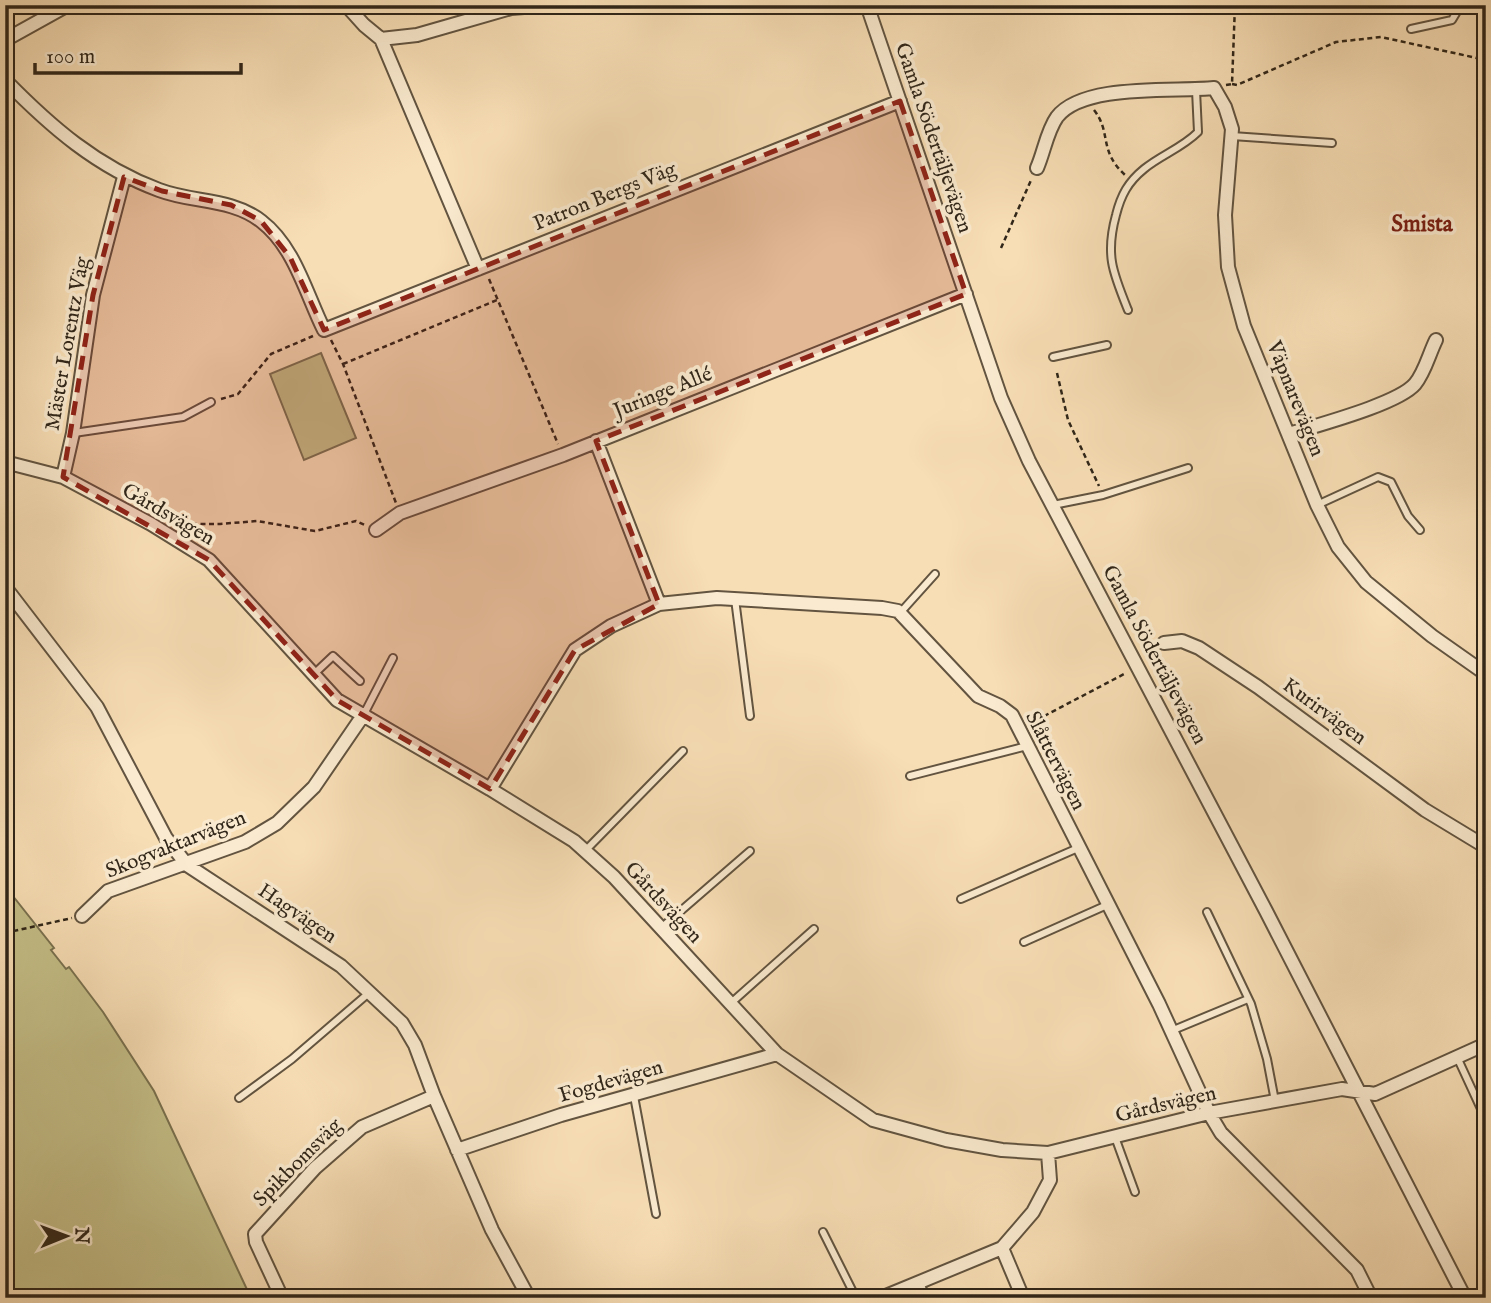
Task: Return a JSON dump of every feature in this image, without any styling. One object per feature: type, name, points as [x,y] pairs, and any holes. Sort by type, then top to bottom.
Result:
[{"type":"street","points":[[5,40],[68,5]]},
{"type":"street","points":[[346,5],[381,38],[481,267]]},
{"type":"street","points":[[381,38],[417,35],[512,8],[550,5]]},
{"type":"street","name":"Gamla Södertäljevägen","points":[[867,5],[1001,398],[1029,461],[1266,911],[1465,1298]]},
{"type":"street","points":[[5,80],[32,108],[71,141],[124,177],[162,191],[231,205],[261,221],[290,257],[324,330]]},
{"type":"street","points":[[1037,167],[1053,123],[1059,114],[1073,104],[1087,98],[1118,93],[1214,88]]},
{"type":"street","name":"Väpnarevägen","points":[[1214,88],[1225,107],[1232,129],[1225,215],[1228,267],[1244,326],[1317,505],[1338,547],[1366,582],[1432,636],[1486,674]]},
{"type":"street","name":"Patron Bergs Väg","points":[[324,330],[900,101]]},
{"type":"street","name":"Mäster Lorentz Väg","points":[[63,477],[73,433],[93,295],[124,177]]},
{"type":"street","name":"Juringe Allé","points":[[376,530],[400,513],[563,455],[966,294]]},
{"type":"street","points":[[1289,434],[1370,408],[1413,387],[1436,340]]},
{"type":"street","points":[[596,440],[659,604]]},
{"type":"street","name":"Gårdsvägen","points":[[5,462],[63,477],[151,524],[209,560],[337,700],[574,841],[614,877],[777,1054],[873,1120],[946,1140],[1002,1150],[1048,1153],[1209,1113],[1275,1101],[1342,1089],[1375,1094],[1486,1044]]},
{"type":"street","name":"Hagvägen","points":[[5,587],[97,707],[166,838],[187,865],[341,966],[402,1023],[415,1045],[492,1230],[529,1298]]},
{"type":"street","points":[[490,789],[575,650],[611,626],[659,604],[717,598],[882,608],[900,613]]},
{"type":"street","name":"Slåttervägen","points":[[900,613],[978,696],[1012,715],[1221,1133],[1357,1270],[1371,1298]]},
{"type":"street","name":"Kurirvägen","points":[[1164,643],[1182,641],[1199,648],[1258,687],[1425,810],[1486,847]]},
{"type":"street","name":"Skogvaktarvägen","points":[[82,916],[108,891],[187,865],[244,842],[277,823],[314,787],[364,715]]},
{"type":"street","name":"Fogdevägen","points":[[457,1150],[561,1115],[777,1054]]},
{"type":"street","name":"Spikbomsväg","points":[[282,1298],[256,1242],[255,1234],[315,1168],[362,1127],[434,1096]]},
{"type":"street","points":[[881,1298],[1002,1248],[1033,1212],[1050,1180],[1048,1153]]},
{"type":"street","points":[[1002,1248],[1023,1298]]},
{"type":"lane","points":[[1411,29],[1452,20],[1461,5]]},
{"type":"lane","points":[[1128,310],[1117,284],[1109,245],[1118,205],[1123,191],[1145,167],[1187,142],[1198,132],[1196,90]]},
{"type":"lane","points":[[1230,136],[1332,144]]},
{"type":"lane","points":[[1052,357],[1107,345]]},
{"type":"lane","points":[[73,433],[183,417],[211,402]]},
{"type":"lane","points":[[1053,505],[1078,502],[1188,468]]},
{"type":"lane","points":[[1317,505],[1378,477],[1391,482],[1408,516],[1420,530]]},
{"type":"lane","points":[[900,613],[935,574]]},
{"type":"lane","points":[[735,599],[750,716]]},
{"type":"lane","points":[[314,674],[333,656],[360,681]]},
{"type":"lane","points":[[364,715],[393,658]]},
{"type":"lane","points":[[910,776],[1027,746]]},
{"type":"lane","points":[[585,851],[683,751]]},
{"type":"lane","points":[[961,899],[1078,848]]},
{"type":"lane","points":[[661,928],[750,850]]},
{"type":"lane","points":[[1024,942],[1107,905]]},
{"type":"lane","points":[[1207,912],[1248,999],[1267,1059],[1275,1101]]},
{"type":"lane","points":[[729,1004],[814,929]]},
{"type":"lane","points":[[239,1098],[292,1059],[370,992]]},
{"type":"lane","points":[[1171,1031],[1248,999]]},
{"type":"lane","points":[[1457,1057],[1481,1109],[1486,1135]]},
{"type":"lane","points":[[634,1096],[656,1214]]},
{"type":"lane","points":[[1115,1137],[1135,1192]]},
{"type":"lane","points":[[823,1232],[856,1298]]},
{"type":"lane","points":[[920,1282],[926,1298]]},
{"type":"path","points":[[1232,83],[1235,5]]},
{"type":"path","points":[[1214,88],[1232,83],[1237,85],[1336,42],[1381,37],[1486,60]]},
{"type":"path","points":[[1098,116],[1108,154],[1131,180]]},
{"type":"path","points":[[1002,248],[1037,167]]},
{"type":"path","points":[[1486,230],[1486,242]]},
{"type":"path","points":[[481,267],[563,455]]},
{"type":"path","points":[[343,364],[497,300]]},
{"type":"path","points":[[211,402],[238,394],[271,354],[324,330],[343,364],[400,513]]},
{"type":"path","points":[[1057,373],[1068,420],[1103,495]]},
{"type":"path","points":[[151,524],[257,521],[315,530],[356,521],[376,530]]},
{"type":"path","points":[[1018,730],[1138,667]]},
{"type":"path","points":[[5,933],[82,916]]},
{"type":"highlighted area","points":[[900,101],[966,294],[596,441],[659,604],[575,650],[490,789],[337,700],[209,560],[63,477],[93,295],[124,177],[162,191],[231,205],[261,221],[290,257],[324,330]]},
{"type":"shaded area","points":[[321,353],[356,438],[304,460],[270,374]]},
{"type":"shaded area","points":[[5,886],[54,948],[51,950],[66,969],[69,967],[103,1012],[154,1091],[251,1298],[5,1298]]},
{"type":"district","name":"Smista","points":[[1422,224]]}]
